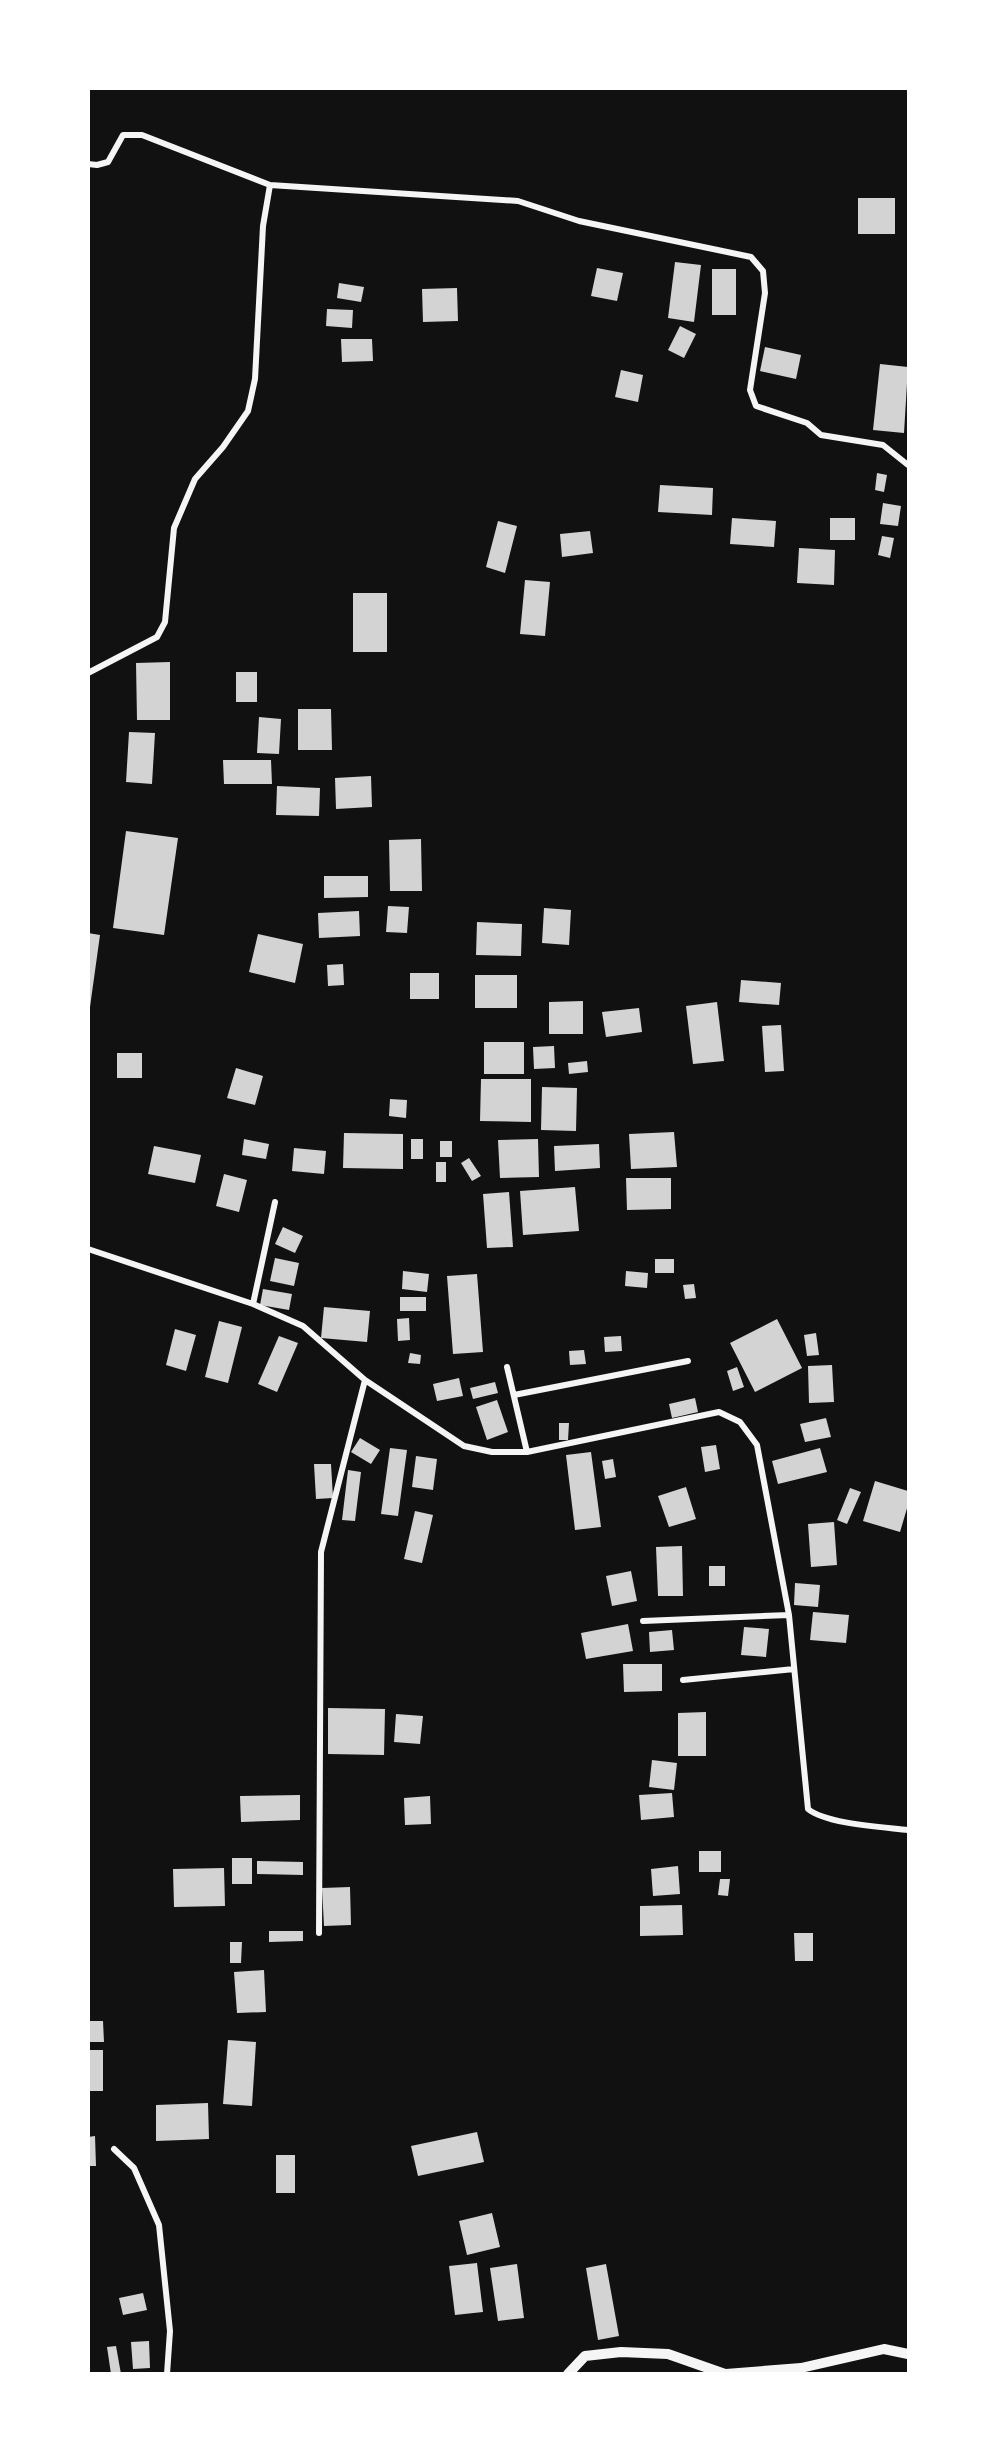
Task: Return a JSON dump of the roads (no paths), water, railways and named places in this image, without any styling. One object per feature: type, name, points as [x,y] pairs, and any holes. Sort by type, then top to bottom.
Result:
[{"type":"street","points":[[88,164],[97,165],[108,162],[123,135],[142,135],[270,185],[518,201],[579,221],[751,256],[763,271],[765,293],[750,390],[756,406],[807,423],[821,435],[883,445],[909,465]]},
{"type":"street","points":[[88,674],[157,637],[165,622],[174,528],[195,479],[223,447],[248,411],[255,379],[263,226],[270,185]]},
{"type":"street","points":[[253,1304],[275,1202]]},
{"type":"street","points":[[88,1249],[253,1304],[303,1326],[365,1380],[464,1446],[492,1452],[527,1452],[719,1412],[740,1422],[757,1445],[789,1615],[808,1809],[816,1815],[837,1820],[909,1830]]},
{"type":"street","points":[[514,1395],[688,1362]]},
{"type":"street","points":[[507,1367],[527,1452]]},
{"type":"street","points":[[319,1933],[321,1552],[365,1380]]},
{"type":"street","points":[[643,1621],[789,1615]]},
{"type":"street","points":[[683,1680],[794,1669]]},
{"type":"street","points":[[114,2149],[134,2168],[159,2225],[170,2331],[167,2373]]},
{"type":"street","points":[[568,2373],[585,2356],[621,2352],[668,2354],[726,2373],[801,2368],[884,2349],[909,2354]]}]
